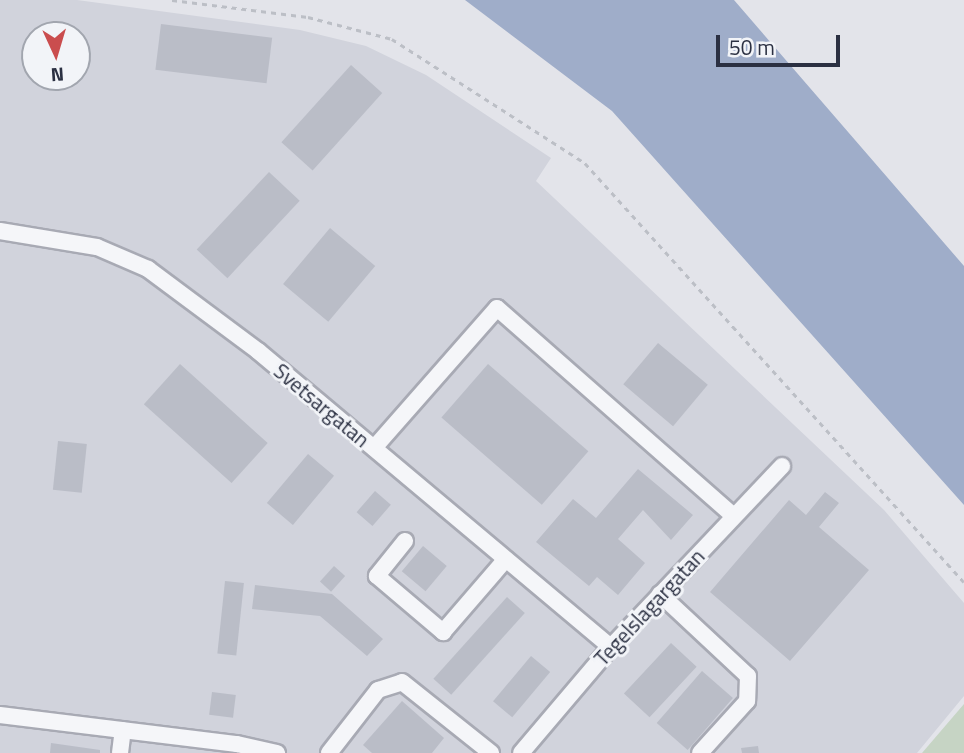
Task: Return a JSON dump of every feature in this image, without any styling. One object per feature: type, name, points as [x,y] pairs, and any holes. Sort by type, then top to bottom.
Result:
[{"type":"street","name":"Svetsargatan","points":[[0,231],[97,247],[148,269],[207,311],[611,647]]},
{"type":"street","points":[[374,448],[496,308],[734,516]]},
{"type":"street","name":"Tegelslagargatan","points":[[521,753],[611,647],[782,466]]},
{"type":"street","points":[[405,541],[377,576],[443,632],[506,559]]},
{"type":"street","points":[[660,594],[748,676],[747,701],[700,753]]},
{"type":"street","points":[[329,753],[378,690],[402,682],[491,753]]},
{"type":"street","points":[[0,715],[277,753]]},
{"type":"street","points":[[120,753],[123,730]]},
{"type":"path","points":[[172,0],[308,17],[393,39],[585,163],[964,582]]},
{"type":"shaded area","points":[[0,0],[77,0],[300,30],[366,46],[426,75],[551,158],[536,181],[884,510],[964,603],[964,696],[917,753],[0,753]]},
{"type":"green space","points":[[964,704],[964,753],[922,753]]},
{"type":"water","points":[[465,0],[734,0],[964,266],[964,505],[612,111]]},
{"type":"building","points":[[161,24],[272,38],[267,83],[155,70]]},
{"type":"building","points":[[351,65],[382,93],[313,170],[281,142]]},
{"type":"building","points":[[269,172],[300,201],[227,278],[197,250]]},
{"type":"building","points":[[330,228],[375,266],[328,322],[283,284]]},
{"type":"building","points":[[658,343],[708,385],[673,426],[623,384]]},
{"type":"building","points":[[180,364],[268,443],[232,483],[144,404]]},
{"type":"building","points":[[488,364],[588,451],[542,505],[441,418]]},
{"type":"building","points":[[58,441],[87,444],[82,493],[53,490]]},
{"type":"building","points":[[308,454],[334,476],[293,525],[267,503]]},
{"type":"building","points":[[638,469],[693,515],[671,540],[643,510],[618,539],[645,563],[618,595],[597,577],[589,586],[536,542],[573,499],[596,518]]},
{"type":"building","points":[[375,491],[391,505],[372,526],[357,512]]},
{"type":"building","points":[[825,492],[839,503],[819,527],[869,570],[790,661],[710,592],[789,500],[806,515]]},
{"type":"building","points":[[423,546],[447,566],[426,591],[402,571]]},
{"type":"building","points":[[334,566],[345,576],[331,592],[320,582]]},
{"type":"building","points":[[225,581],[244,583],[236,656],[217,654]]},
{"type":"building","points":[[255,585],[332,594],[383,639],[367,656],[320,616],[252,609]]},
{"type":"building","points":[[507,597],[525,613],[451,695],[433,679]]},
{"type":"building","points":[[671,643],[697,667],[650,717],[624,693]]},
{"type":"building","points":[[531,656],[550,672],[512,717],[493,701]]},
{"type":"building","points":[[702,671],[733,698],[688,750],[657,723]]},
{"type":"building","points":[[212,692],[236,695],[233,718],[209,715]]},
{"type":"building","points":[[402,701],[444,738],[432,753],[372,753],[363,745]]},
{"type":"building","points":[[51,743],[100,750],[100,753],[50,753]]},
{"type":"building","points":[[758,746],[759,753],[742,753],[741,748]]}]
